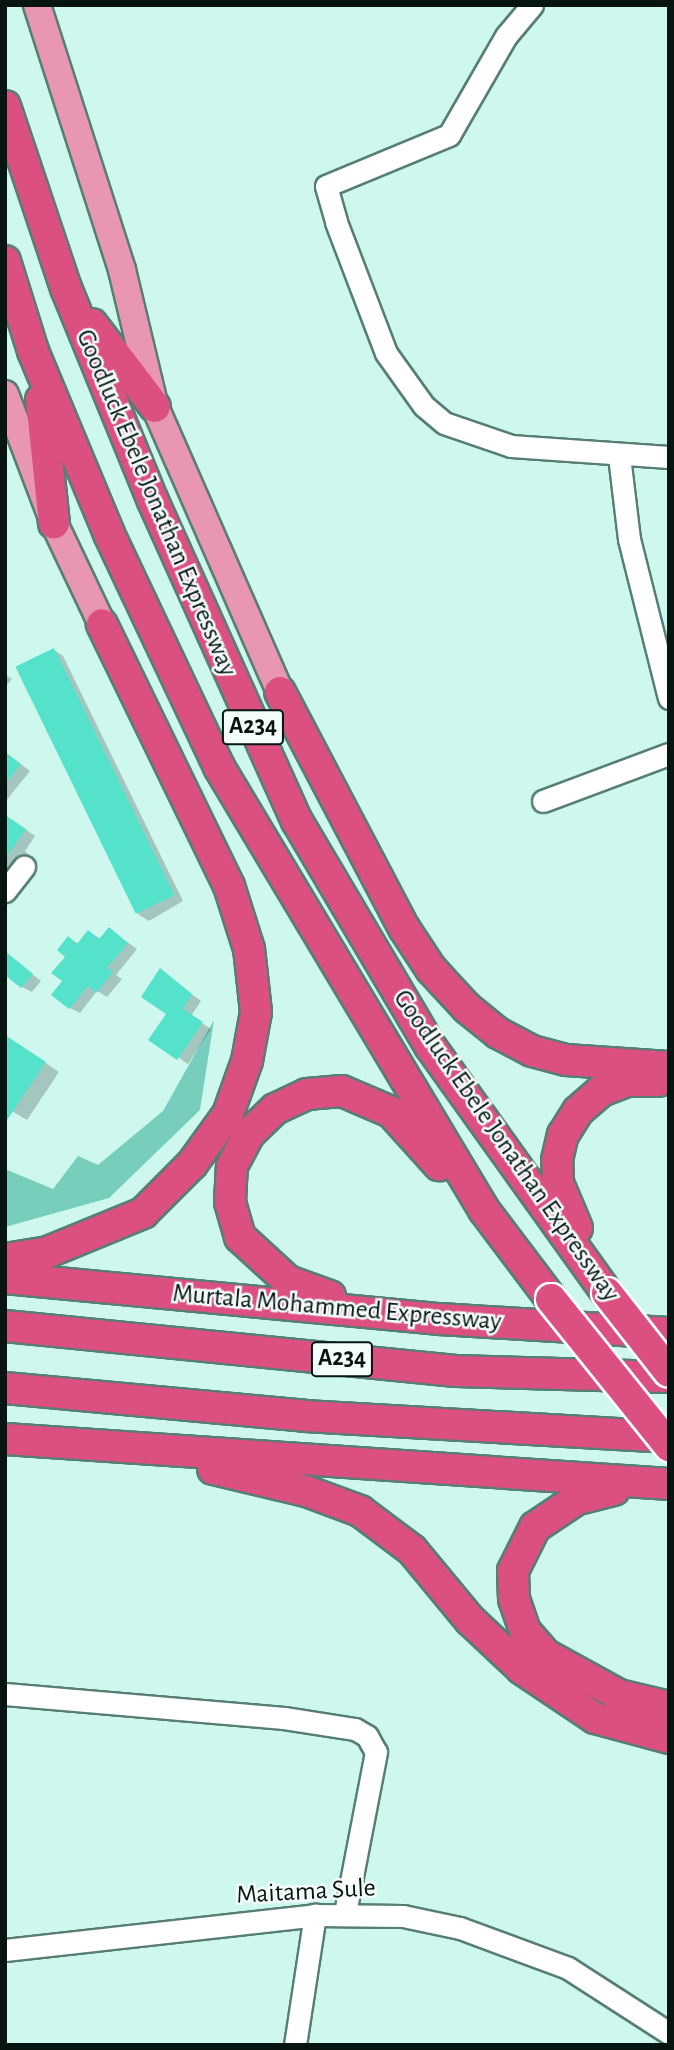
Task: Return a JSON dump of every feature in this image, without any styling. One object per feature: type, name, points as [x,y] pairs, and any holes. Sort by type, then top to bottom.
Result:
[{"type":"highway","name":"Goodluck Ebele Jonathan Expressway","points":[[5,106],[66,288],[153,501],[297,821],[430,1046],[602,1287],[669,1374]]},
{"type":"highway","name":"Goodluck Ebele Jonathan Expressway","points":[[5,261],[33,351],[109,534],[219,767],[484,1210],[551,1299],[669,1446]]},
{"type":"highway","points":[[66,288],[155,407]]},
{"type":"highway","points":[[33,351],[48,442],[54,523]]},
{"type":"highway","points":[[102,624],[219,767]]},
{"type":"highway","points":[[5,1259],[48,1252],[143,1213],[153,1204],[192,1164],[228,1114],[247,1061],[256,1012],[249,949],[229,887],[102,624]]},
{"type":"highway","points":[[280,692],[297,821]]},
{"type":"highway","points":[[280,692],[404,928],[431,969],[467,1008],[498,1033],[532,1051],[566,1060],[669,1067]]},
{"type":"highway","points":[[602,1287],[561,1195],[557,1160],[563,1135],[578,1111],[601,1091],[627,1081],[669,1083]]},
{"type":"highway","points":[[440,1319],[303,1289],[264,1264],[240,1237],[230,1202],[232,1166],[249,1134],[275,1109],[307,1094],[342,1091],[391,1112],[484,1210]]},
{"type":"highway","name":"Murtala Mohammed Expressway","points":[[5,1278],[440,1319],[669,1333]]},
{"type":"highway","name":"Murtala Mohammed Expressway","points":[[5,1326],[456,1371],[669,1374]]},
{"type":"highway","name":"A234","points":[[5,1388],[319,1417],[669,1437]]},
{"type":"highway","points":[[5,1439],[145,1451],[655,1483]]},
{"type":"highway","points":[[145,1451],[306,1491],[360,1511],[412,1550],[470,1620],[522,1669],[595,1718],[669,1738]]},
{"type":"highway","points":[[655,1483],[577,1499],[535,1527],[513,1571],[514,1599],[525,1631],[546,1655],[618,1695],[669,1707]]},
{"type":"main road","name":"Goodluck Ebele Jonathan Expressway","points":[[37,5],[122,270],[155,407],[280,692]]},
{"type":"main road","points":[[5,394],[54,523],[102,624]]},
{"type":"street","points":[[533,5],[506,36],[465,114],[449,135],[326,186],[369,315],[400,377],[424,406],[468,434],[511,446],[619,456],[669,457]]},
{"type":"street","points":[[619,456],[629,539],[669,698]]},
{"type":"street","points":[[543,801],[669,754]]},
{"type":"street","points":[[5,891],[24,867]]},
{"type":"street","points":[[5,1694],[284,1718],[355,1729],[367,1736],[376,1752],[345,1913]]},
{"type":"street","points":[[295,2045],[315,1914]]},
{"type":"street","name":"Maitama Sule","points":[[5,1950],[315,1914],[403,1916],[514,1946],[587,1979],[669,2033]]},
{"type":"green space","points":[[214,1020],[200,1110],[109,1198],[5,1227],[5,1169],[53,1189],[78,1156],[98,1165],[163,1111]]},
{"type":"building","points":[[54,648],[175,895],[136,914],[15,667]]},
{"type":"building","points":[[5,752],[21,764],[5,784]]},
{"type":"building","points":[[5,815],[26,829],[5,859]]},
{"type":"building","points":[[109,927],[128,943],[107,968],[113,972],[96,993],[88,986],[69,1009],[51,995],[62,981],[51,973],[65,957],[57,950],[68,936],[77,944],[88,930],[99,939]]},
{"type":"building","points":[[5,951],[33,974],[21,988],[5,975]]},
{"type":"building","points":[[160,968],[192,994],[183,1009],[203,1022],[177,1060],[148,1040],[166,1014],[141,997]]},
{"type":"building","points":[[5,1035],[46,1062],[5,1123]]}]
